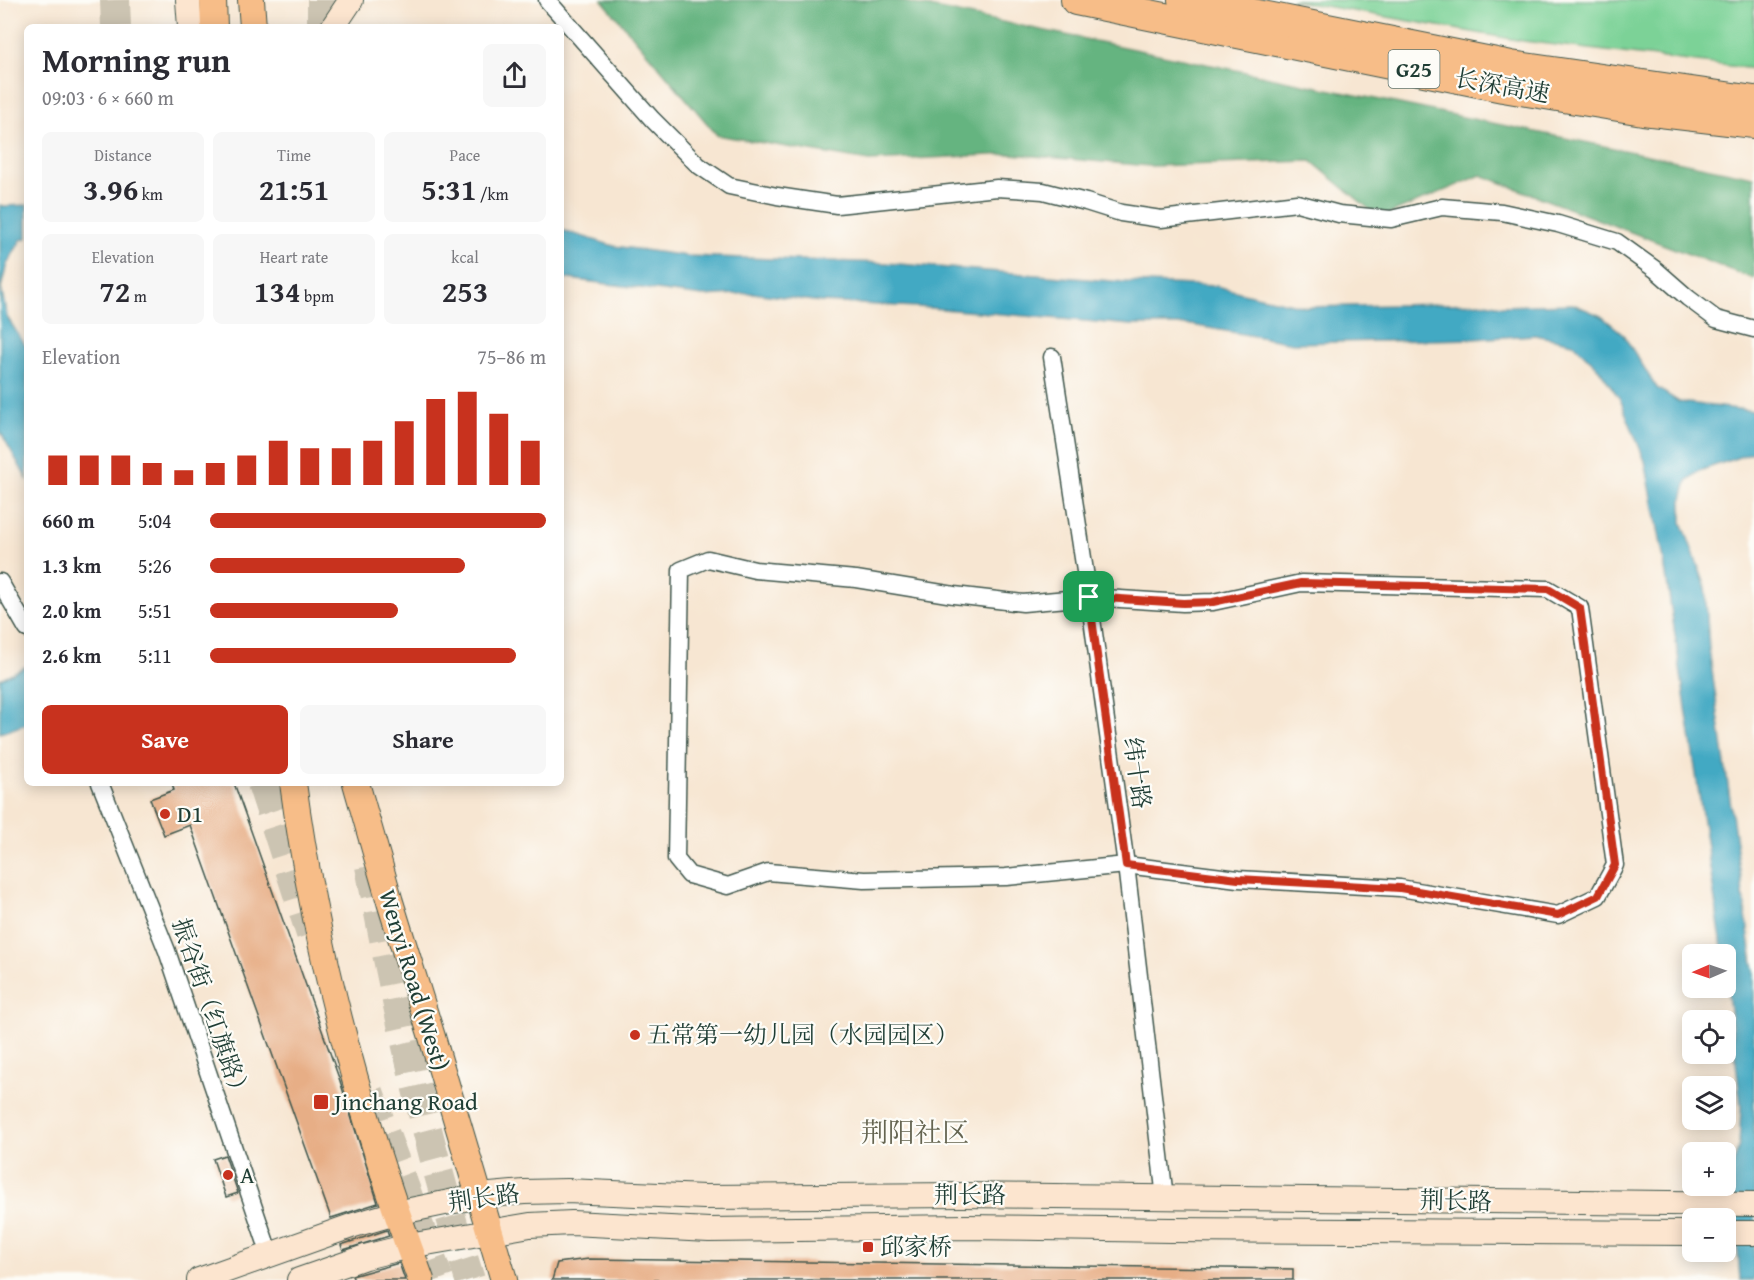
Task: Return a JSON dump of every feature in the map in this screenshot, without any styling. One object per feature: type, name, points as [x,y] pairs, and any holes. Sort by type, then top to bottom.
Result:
[{"type":"highway","name":"长深高速","points":[[1076,0],[1503,87],[1643,110],[1754,123]]},
{"type":"highway","name":"长深高速","points":[[1182,0],[1511,66],[1754,101]]},
{"type":"highway","points":[[1643,110],[1754,134]]},
{"type":"main road","points":[[189,0],[190,24]]},
{"type":"main road","points":[[213,0],[214,24]]},
{"type":"main road","points":[[251,0],[253,24]]},
{"type":"main road","points":[[335,24],[351,0]]},
{"type":"main road","points":[[293,786],[316,922],[344,1040],[380,1164],[421,1280]]},
{"type":"main road","name":"Wenyi Road (West)","points":[[357,786],[504,1280]]},
{"type":"main road","name":"荆长路","points":[[199,1280],[354,1225],[396,1213],[479,1196],[524,1192],[567,1191],[704,1197],[962,1195],[1754,1204]]},
{"type":"main road","name":"荆长路","points":[[299,1280],[365,1257],[409,1246],[530,1225],[572,1223],[709,1230],[967,1227],[1682,1233]]},
{"type":"main road","points":[[1736,1233],[1754,1233]]},
{"type":"street","points":[[547,0],[652,119],[698,165],[729,186],[837,205],[997,188],[1043,191],[1121,213],[1161,219],[1297,203],[1339,214],[1391,219],[1442,207],[1502,212],[1557,224],[1617,242],[1656,270],[1716,319],[1754,329]]},
{"type":"street","name":"纬十路","points":[[1052,357],[1089,597],[1126,865],[1165,1198]]},
{"type":"street","points":[[708,559],[755,570],[856,579],[954,595],[1023,603],[1089,597],[1183,603],[1213,602],[1301,583],[1548,589],[1580,608],[1615,865],[1598,896],[1558,915],[1400,888],[1238,879],[1126,865],[1006,877],[864,880],[768,872],[728,886],[689,874],[675,858],[681,570],[708,559]]},
{"type":"street","points":[[2,589],[24,624]]},
{"type":"street","name":"振谷街（红旗路）","points":[[101,786],[167,951],[270,1255]]},
{"type":"green space","points":[[602,0],[896,0],[1754,177],[1754,279],[1481,175],[1380,218],[1311,161],[1150,166],[1011,154],[869,161],[717,135]]},
{"type":"green space","points":[[1291,0],[1754,0],[1754,69],[1523,41]]},
{"type":"water","points":[[0,205],[24,205],[24,239],[21,240],[7,264],[1,288],[7,317],[24,343],[24,474],[0,431]]},
{"type":"water","points":[[564,231],[614,246],[687,256],[886,263],[1125,282],[1216,286],[1306,307],[1486,303],[1502,306],[1573,304],[1601,316],[1622,333],[1657,388],[1679,402],[1754,411],[1754,452],[1699,471],[1687,481],[1682,499],[1682,522],[1705,585],[1709,649],[1754,972],[1754,1280],[1740,1280],[1734,1196],[1736,1196],[1736,1155],[1739,1145],[1741,1106],[1736,1063],[1736,1010],[1730,1010],[1728,998],[1736,998],[1736,944],[1721,944],[1663,555],[1645,461],[1620,399],[1599,369],[1573,343],[1535,335],[1473,339],[1293,343],[1192,325],[1132,325],[918,307],[821,302],[753,293],[703,296],[564,278]]},
{"type":"water","points":[[24,667],[24,725],[0,733],[0,679]]},
{"type":"building","name":"Jinchang Road","points":[[173,786],[235,786],[340,1081],[378,1203],[331,1218],[190,825],[164,835],[150,799],[174,790]]},
{"type":"building","name":"A","points":[[225,1155],[238,1193],[226,1197],[213,1159]]},
{"type":"building","points":[[387,1230],[389,1236],[343,1250],[341,1245]]},
{"type":"building","points":[[589,1259],[1293,1269],[1293,1280],[552,1280],[557,1263]]},
{"type":"building","points":[[399,1263],[405,1280],[354,1280],[352,1276]]},
{"type":"tunnel","points":[[115,0],[116,24]]},
{"type":"tunnel","points":[[322,0],[322,24]]},
{"type":"tunnel","points":[[263,786],[311,934]]},
{"type":"tunnel","points":[[370,866],[426,1127],[470,1280]]},
{"type":"tunnel","points":[[369,1092],[439,1280]]},
{"type":"place","name":"D1","points":[[165,814]]},
{"type":"place","name":"五常第一幼儿园（水园园区）","points":[[635,1035]]},
{"type":"place","name":"Jinchang Road","points":[[321,1102]]},
{"type":"place","name":"A","points":[[228,1175]]},
{"type":"place","name":"邱家桥","points":[[868,1247]]},
{"type":"district","name":"荆阳社区","points":[[915,1133]]},
{"type":"route","points":[[1301,583],[1548,589],[1580,608],[1615,865],[1598,896],[1558,915],[1400,888],[1238,879],[1126,865],[1089,597],[1183,603],[1213,602],[1301,583]]}]
